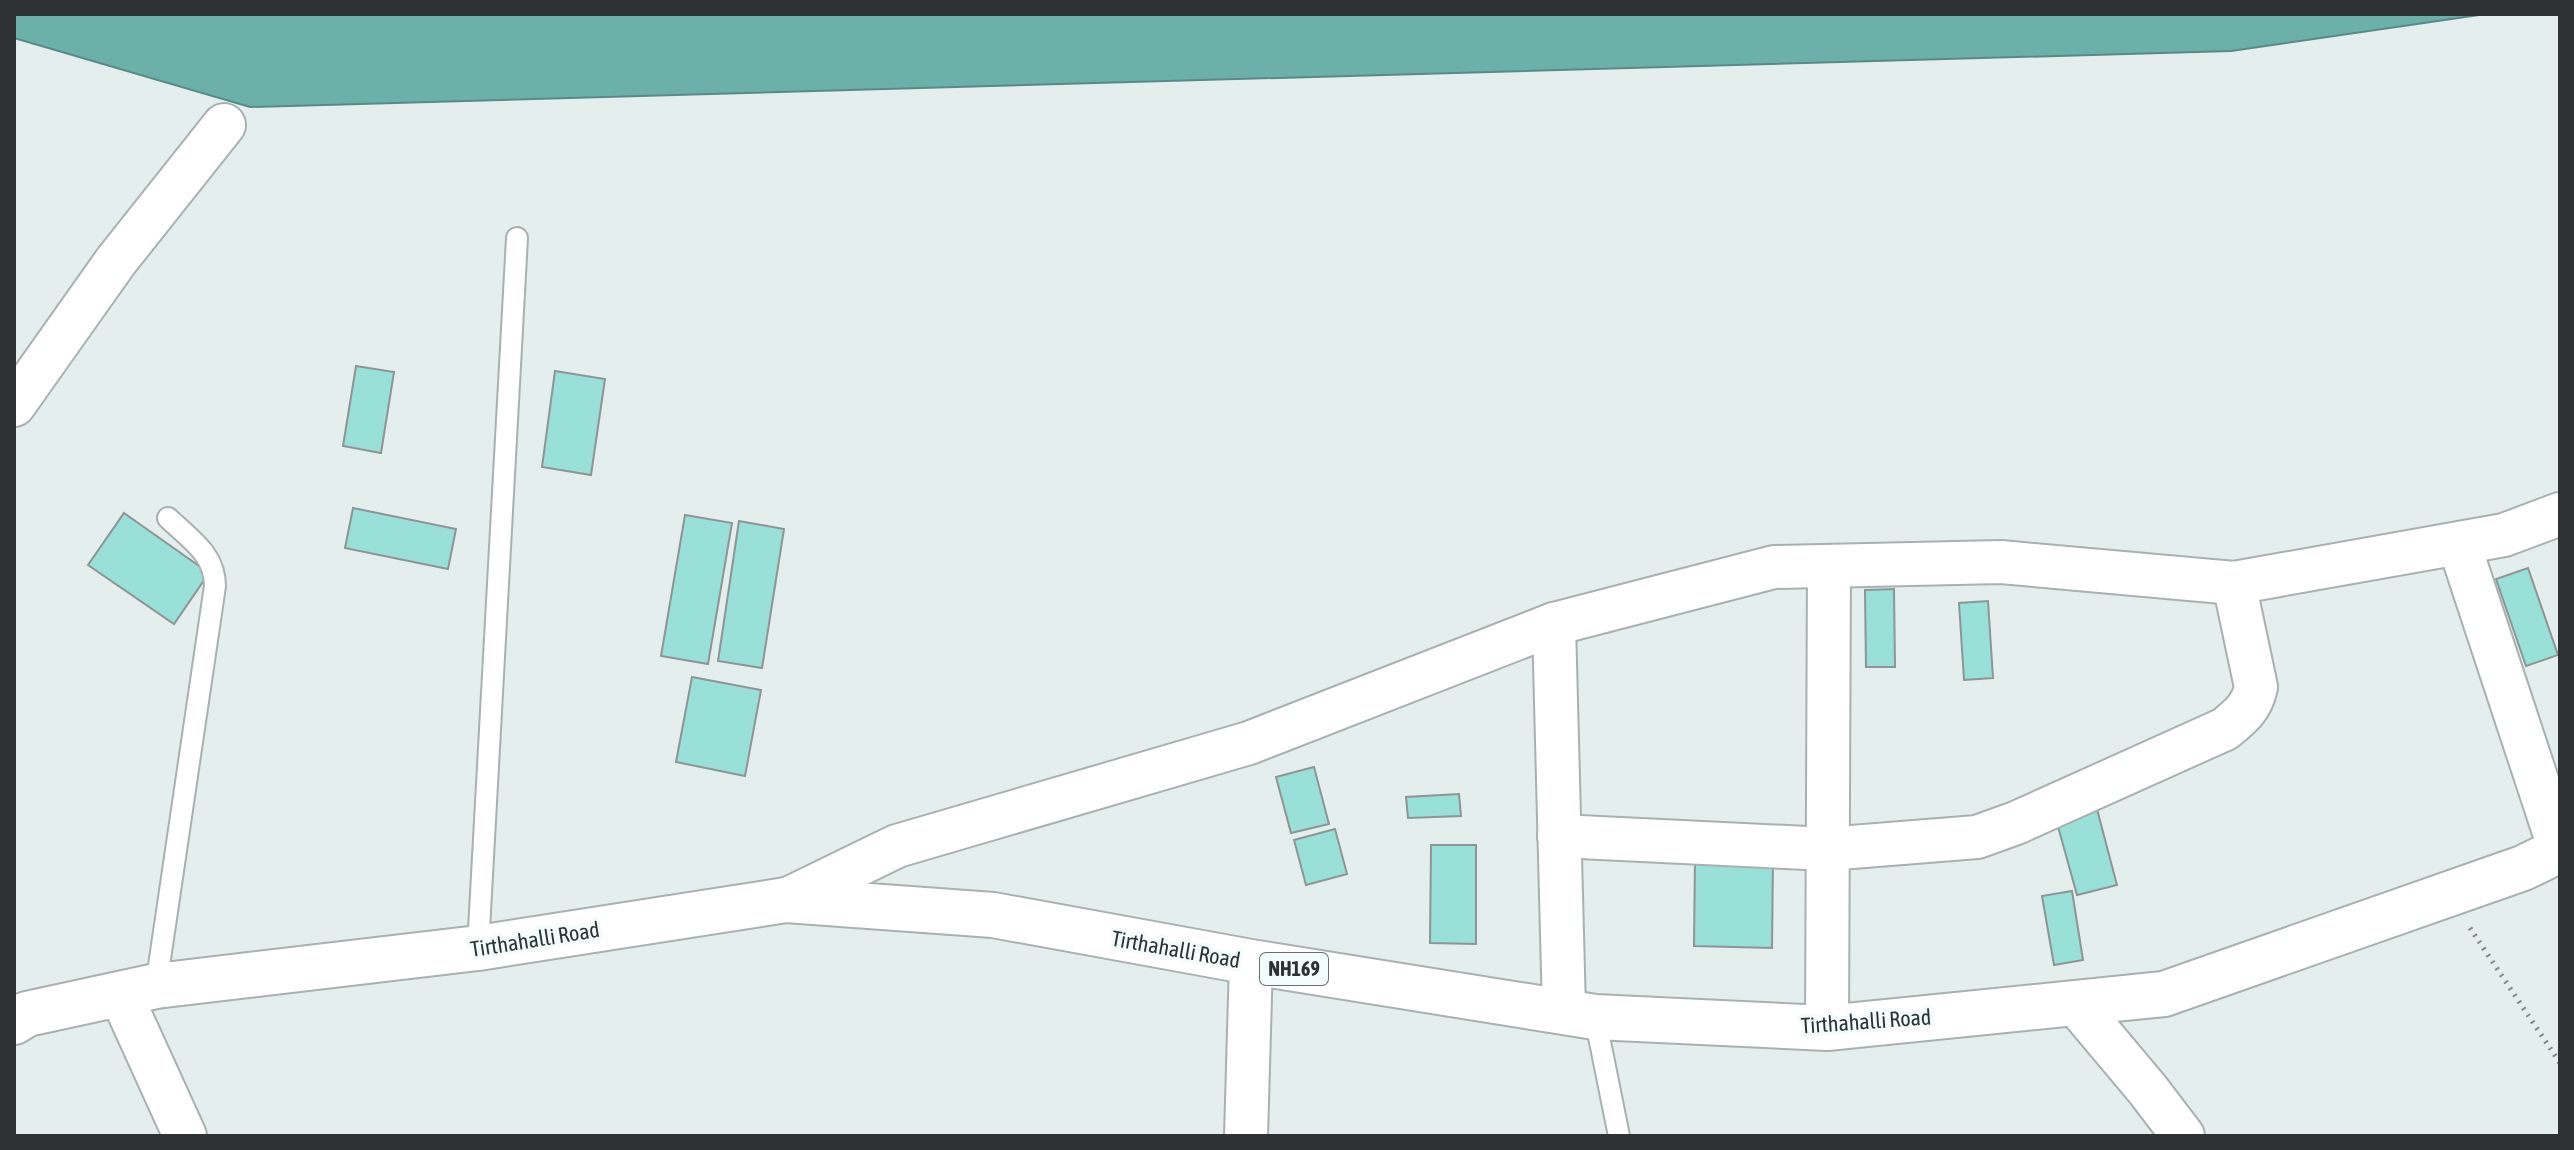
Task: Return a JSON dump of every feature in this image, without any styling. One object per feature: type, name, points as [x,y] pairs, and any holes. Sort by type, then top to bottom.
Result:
[{"type":"highway","name":"Tirthahalli Road","points":[[14,1022],[27,1014],[138,990],[478,948],[786,900],[993,915],[1251,962],[1580,1014],[1827,1028],[2164,994],[2523,868],[2560,850]]},
{"type":"street","points":[[14,405],[116,261],[224,125]]},
{"type":"street","points":[[786,900],[897,846],[1249,743],[1554,624],[1774,567],[2001,562],[2234,583],[2504,535],[2560,514]]},
{"type":"street","points":[[2459,544],[2560,850]]},
{"type":"street","points":[[1827,1028],[1829,566]]},
{"type":"street","points":[[1559,836],[1827,849],[1977,837],[2016,823],[2225,729],[2245,713],[2256,687],[2234,583]]},
{"type":"street","points":[[1554,624],[1559,836],[1580,1014]]},
{"type":"street","points":[[1246,1136],[1251,962]]},
{"type":"street","points":[[138,990],[185,1136]]},
{"type":"street","points":[[2075,1003],[2183,1136]]},
{"type":"lane","points":[[478,948],[517,238]]},
{"type":"lane","points":[[138,990],[215,586],[211,560],[168,518]]},
{"type":"lane","points":[[1580,1014],[1619,1136]]},
{"type":"path","points":[[2448,894],[2560,1063]]},
{"type":"water","points":[[14,14],[2486,14],[2231,51],[250,107],[14,38]]},
{"type":"building","points":[[356,366],[394,372],[381,453],[343,446]]},
{"type":"building","points":[[555,371],[605,379],[591,475],[542,467]]},
{"type":"building","points":[[353,508],[456,529],[448,569],[345,548]]},
{"type":"building","points":[[124,513],[209,573],[174,624],[88,565]]},
{"type":"building","points":[[685,515],[732,523],[708,664],[661,656]]},
{"type":"building","points":[[739,521],[784,529],[762,668],[718,661]]},
{"type":"building","points":[[2528,568],[2558,655],[2526,666],[2496,579]]},
{"type":"building","points":[[1894,589],[1895,667],[1866,667],[1865,590]]},
{"type":"building","points":[[1988,601],[1993,678],[1964,680],[1959,603]]},
{"type":"building","points":[[692,677],[761,690],[745,776],[676,762]]},
{"type":"building","points":[[1314,767],[1329,824],[1291,833],[1276,777]]},
{"type":"building","points":[[1459,794],[1461,816],[1408,818],[1406,797]]},
{"type":"building","points":[[2093,794],[2117,885],[2077,895],[2052,805]]},
{"type":"building","points":[[1335,829],[1347,874],[1306,885],[1294,840]]},
{"type":"building","points":[[1431,845],[1476,845],[1476,944],[1430,943]]},
{"type":"building","points":[[1695,856],[1773,857],[1772,948],[1694,946]]},
{"type":"building","points":[[2072,891],[2083,960],[2054,965],[2042,896]]}]
